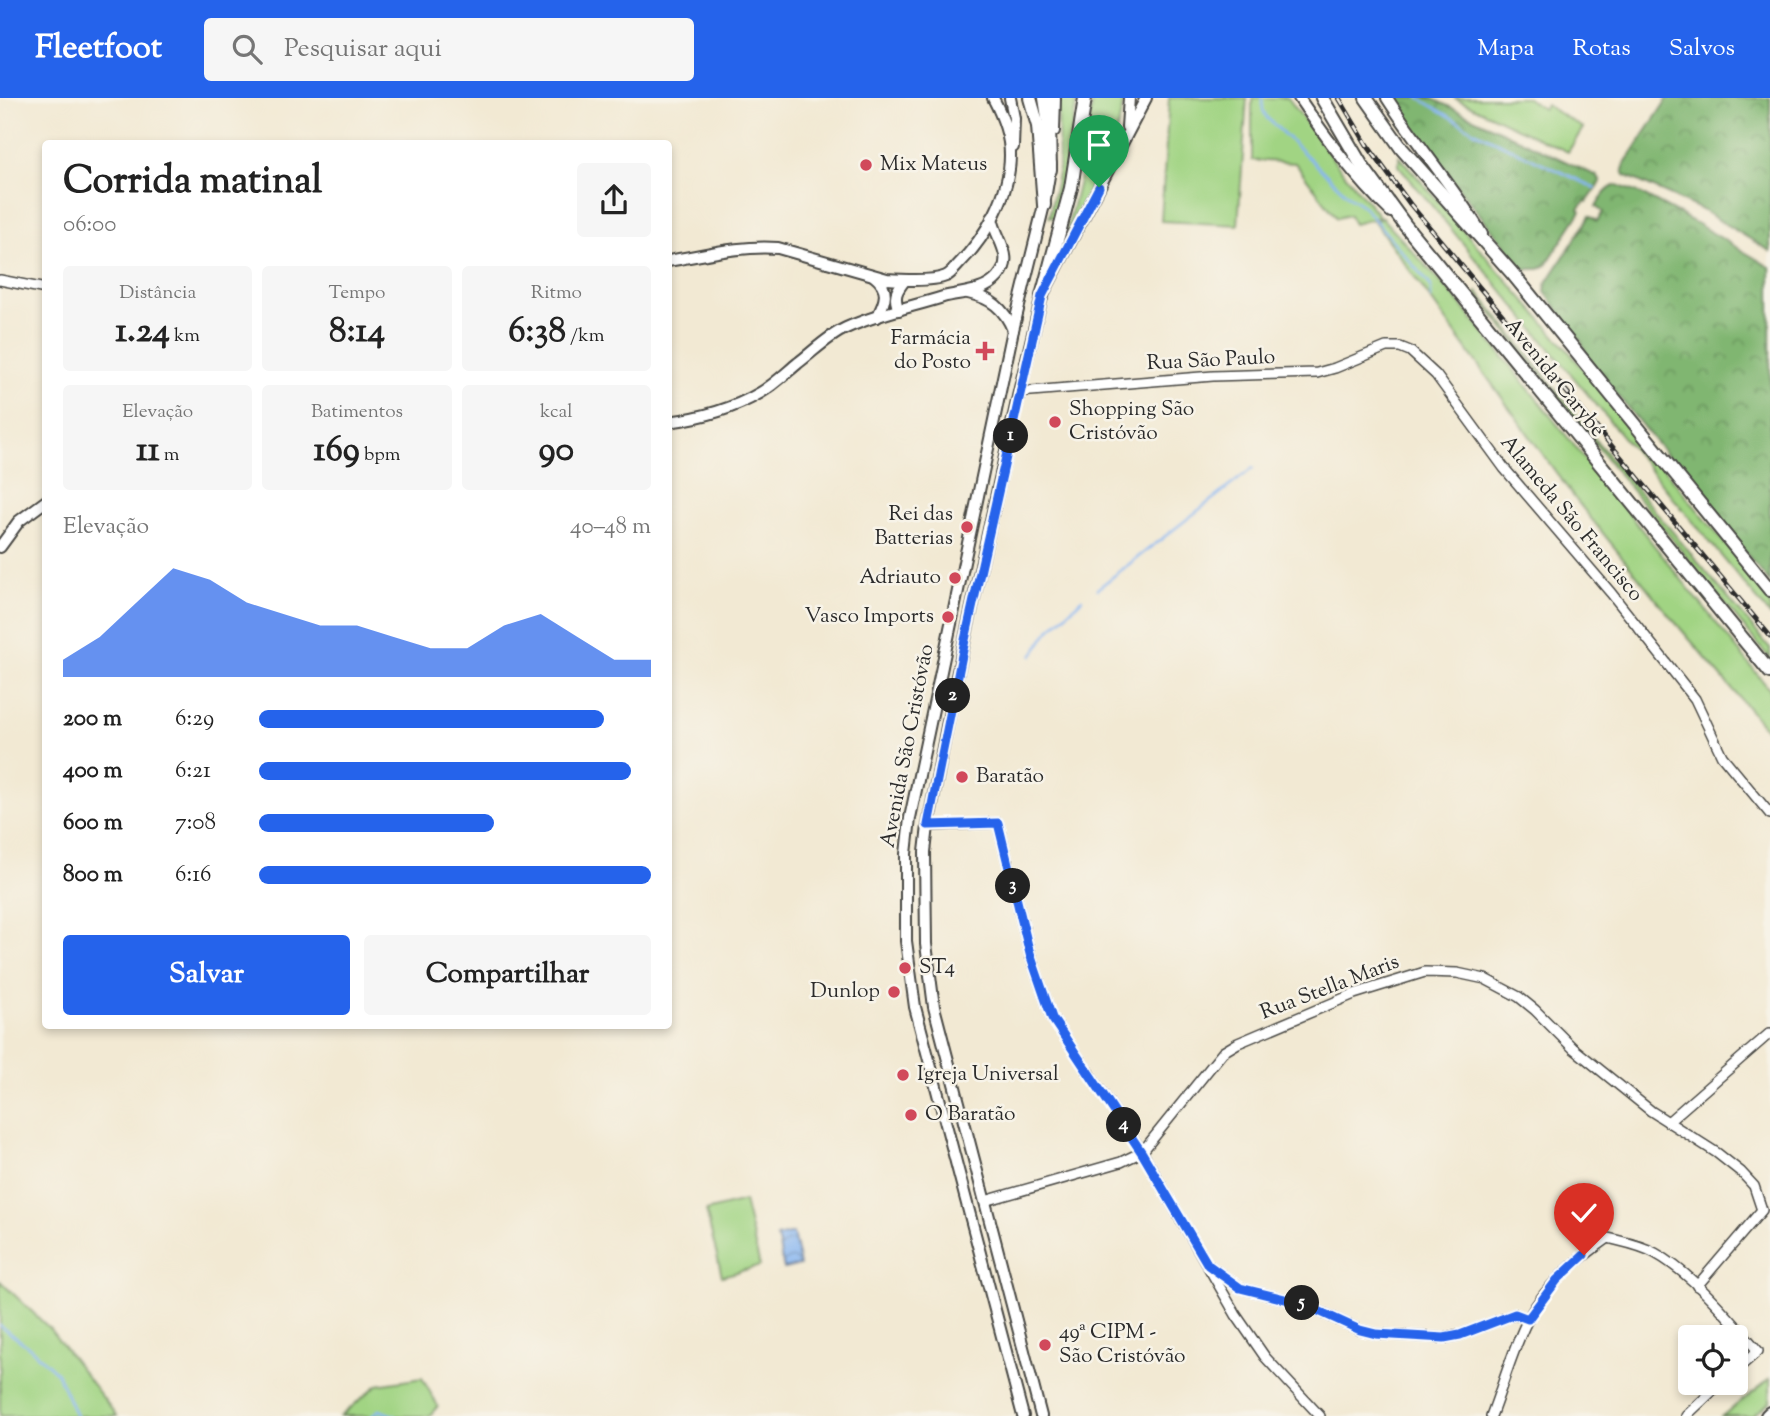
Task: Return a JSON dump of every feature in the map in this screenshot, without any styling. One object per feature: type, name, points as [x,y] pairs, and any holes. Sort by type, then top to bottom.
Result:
[{"type":"highway","points":[[1030,98],[1038,126],[1044,205]]},
{"type":"highway","points":[[1045,98],[1051,170]]},
{"type":"highway","points":[[1042,296],[1071,188],[1085,98]]},
{"type":"highway","name":"Avenida Carybé","points":[[1322,98],[1362,166],[1405,225],[1770,673]]},
{"type":"highway","name":"Avenida Carybé","points":[[1366,98],[1402,149],[1495,254],[1770,590]]},
{"type":"main road","points":[[993,98],[1006,129],[1010,152],[1009,171]]},
{"type":"main road","points":[[672,260],[742,248],[778,248],[874,276],[905,280],[948,275],[974,249],[992,218],[1009,171],[1015,131],[1010,98]]},
{"type":"main road","name":"Avenida São Cristóvão","points":[[1023,1416],[921,1034],[905,942],[906,854],[910,818],[1013,330],[1051,170],[1055,98]]},
{"type":"main road","points":[[1126,133],[1129,98]]},
{"type":"main road","name":"Avenida São Cristóvão","points":[[1041,1416],[939,1031],[928,970],[925,875],[928,825],[956,683],[1042,296],[1146,98]]},
{"type":"main road","points":[[1298,98],[1366,188],[1405,225]]},
{"type":"main road","points":[[1387,98],[1462,201],[1495,254]]},
{"type":"main road","points":[[672,421],[693,418],[762,392],[837,333],[899,310],[986,286],[1000,275],[1006,261],[1004,248],[995,232],[992,218]]},
{"type":"main road","points":[[974,249],[988,243],[1004,248]]},
{"type":"main road","points":[[874,276],[883,284],[886,292],[877,317]]},
{"type":"main road","points":[[899,310],[895,300],[896,291],[905,280]]},
{"type":"main road","points":[[968,293],[979,295],[998,305],[1013,330]]},
{"type":"main road","points":[[0,547],[19,521],[42,504]]},
{"type":"street","points":[[0,280],[42,288]]},
{"type":"street","name":"Rua São Paulo","points":[[1019,392],[1213,376],[1317,373],[1386,347],[1400,347]]},
{"type":"street","name":"Alameda São Francisco","points":[[1400,347],[1410,351],[1428,366],[1504,468],[1611,593],[1698,705],[1722,756],[1770,814]]},
{"type":"street","points":[[928,825],[998,823],[1030,954],[1052,1018],[1142,1153],[1226,1298],[1265,1357],[1320,1416]]},
{"type":"street","name":"Rua Stella Maris","points":[[1142,1153],[1230,1047],[1354,994],[1425,972],[1440,971],[1485,979],[1520,997],[1573,1048],[1668,1122],[1727,1160],[1754,1186],[1762,1210],[1697,1286]]},
{"type":"street","points":[[1668,1122],[1770,1033]]},
{"type":"street","points":[[985,1201],[1121,1162],[1142,1153]]},
{"type":"street","points":[[1491,1416],[1528,1319],[1562,1274],[1608,1238],[1654,1252],[1697,1286],[1734,1325]]},
{"type":"street","points":[[1208,1265],[1240,1288],[1301,1303],[1360,1330],[1376,1334],[1444,1338],[1460,1335],[1515,1314],[1528,1319]]},
{"type":"street","points":[[1748,1340],[1758,1351],[1748,1360]]},
{"type":"street","points":[[1686,1416],[1709,1395]]},
{"type":"green space","points":[[1058,98],[1077,98],[1064,181],[1054,218],[1049,217],[1059,169]]},
{"type":"green space","points":[[1093,98],[1124,98],[1109,150],[1069,231],[1067,230],[1082,169]]},
{"type":"green space","points":[[1169,98],[1247,98],[1238,225],[1161,221]]},
{"type":"green space","points":[[1252,98],[1288,98],[1380,217],[1354,224],[1349,215],[1337,218],[1295,163],[1252,160]]},
{"type":"green space","points":[[1394,98],[1431,98],[1597,176],[1601,182],[1579,209],[1581,211],[1546,265],[1539,269],[1524,269],[1443,169]]},
{"type":"green space","points":[[1454,98],[1527,98],[1543,109],[1546,105],[1583,128],[1568,152]]},
{"type":"green space","points":[[1668,98],[1770,98],[1770,251],[1700,209],[1625,175],[1625,164]]},
{"type":"green space","points":[[1399,156],[1571,354],[1770,599],[1770,615],[1399,166]]},
{"type":"green space","points":[[1617,185],[1641,194],[1694,222],[1770,267],[1770,583],[1601,375],[1581,341],[1545,292],[1546,284],[1590,216],[1597,221],[1603,212],[1596,207],[1602,197]]},
{"type":"green space","points":[[1382,218],[1460,303],[1770,690],[1770,734],[1576,500],[1374,221]]},
{"type":"green space","points":[[1478,292],[1599,444],[1770,648],[1770,659],[1619,474],[1476,293]]},
{"type":"green space","points":[[744,1201],[760,1266],[722,1276],[706,1211]]},
{"type":"green space","points":[[0,1281],[49,1328],[117,1416],[0,1416]]},
{"type":"green space","points":[[422,1378],[438,1406],[429,1416],[341,1416],[377,1385]]},
{"type":"green space","points":[[1770,1379],[1770,1402],[1752,1416],[1722,1416]]},
{"type":"water","points":[[793,1233],[800,1265],[784,1269],[777,1237]]},
{"type":"waterway","points":[[1262,98],[1267,118],[1351,198],[1362,205],[1431,286],[1431,299]]},
{"type":"waterway","points":[[1419,98],[1474,131],[1595,188]]},
{"type":"waterway","points":[[1097,589],[1253,468]]},
{"type":"waterway","points":[[1032,656],[1047,633],[1082,599]]},
{"type":"waterway","points":[[0,1326],[29,1347],[57,1373],[76,1416]]},
{"type":"waterway","points":[[372,1416],[379,1410],[395,1416]]},
{"type":"railway","points":[[1339,98],[1367,145],[1410,204],[1770,636]]},
{"type":"place","name":"Mix Mateus","points":[[866,165]]},
{"type":"place","name":"Farmácia do Posto","points":[[985,351]]},
{"type":"place","name":"Shopping São Cristóvão","points":[[1055,422]]},
{"type":"place","name":"Rei das Batterias","points":[[967,527]]},
{"type":"place","name":"Adriauto","points":[[955,578]]},
{"type":"place","name":"Vasco Imports","points":[[948,617]]},
{"type":"place","name":"Baratão","points":[[962,777]]},
{"type":"place","name":"ST4","points":[[905,968]]},
{"type":"place","name":"Dunlop","points":[[894,992]]},
{"type":"place","name":"Igreja Universal","points":[[903,1075]]},
{"type":"place","name":"O Baratão","points":[[911,1115]]},
{"type":"place","name":"49ª CIPM - São Cristóvão","points":[[1045,1345]]},
{"type":"route","points":[[1099,187],[1042,296],[965,640],[928,825],[998,823],[1030,954],[1052,1018],[1142,1153],[1208,1265],[1237,1286],[1301,1303],[1360,1330],[1376,1334],[1444,1338],[1460,1335],[1515,1314],[1528,1319],[1557,1280],[1584,1255]]}]
